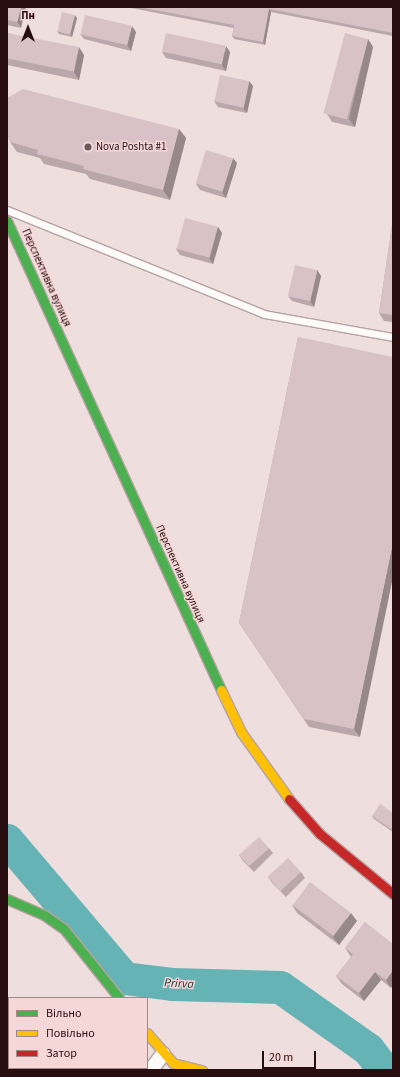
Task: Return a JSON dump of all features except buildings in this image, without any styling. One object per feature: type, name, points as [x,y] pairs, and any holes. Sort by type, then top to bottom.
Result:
[{"type":"street","name":"Перспективна вулиця","points":[[7,221],[200,647],[242,732],[283,792],[320,834],[368,876],[393,894]]},
{"type":"street","points":[[7,898],[44,915],[64,929],[118,997]]},
{"type":"street","points":[[148,1034],[172,1063],[202,1070]]},
{"type":"street","points":[[151,1070],[163,1054]]},
{"type":"lane","points":[[7,210],[264,314],[393,337]]},
{"type":"waterway","name":"Prirva","points":[[7,840],[124,978],[172,984],[280,987],[368,1049],[384,1070]]},
{"type":"traffic: fast","points":[[7,221],[221,690]]},
{"type":"traffic: fast","points":[[7,899],[44,915],[64,929],[118,997]]},
{"type":"traffic: slow","points":[[221,690],[241,732],[289,799]]},
{"type":"traffic: slow","points":[[148,1034],[173,1063],[202,1070]]},
{"type":"traffic: jam","points":[[289,799],[320,834],[393,894]]},
{"type":"place","name":"Nova Poshta #1","points":[[88,147]]}]
